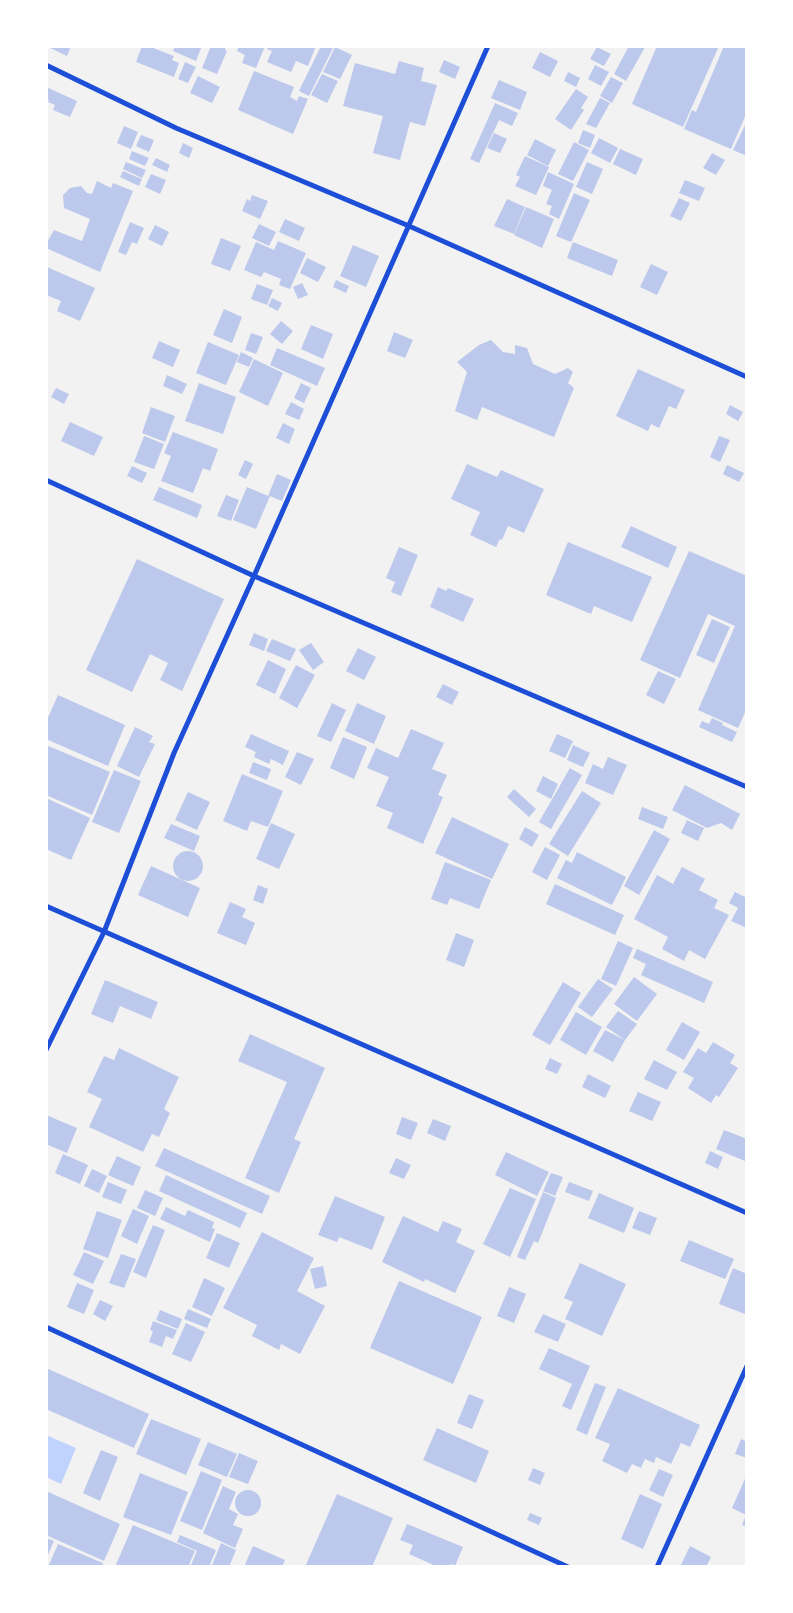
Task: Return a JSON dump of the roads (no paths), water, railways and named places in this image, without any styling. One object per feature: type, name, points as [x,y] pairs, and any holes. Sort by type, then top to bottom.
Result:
[{"type":"street","points":[[46,1050],[104,932],[174,753],[488,46]]},
{"type":"street","points":[[46,65],[176,128],[408,226],[747,377]]},
{"type":"street","points":[[46,480],[254,576],[747,787]]},
{"type":"street","points":[[46,906],[747,1213]]},
{"type":"street","points":[[46,1327],[568,1567]]},
{"type":"street","points":[[657,1567],[747,1366]]},
{"type":"water","points":[[46,1435],[76,1448],[61,1484],[46,1477]]}]
